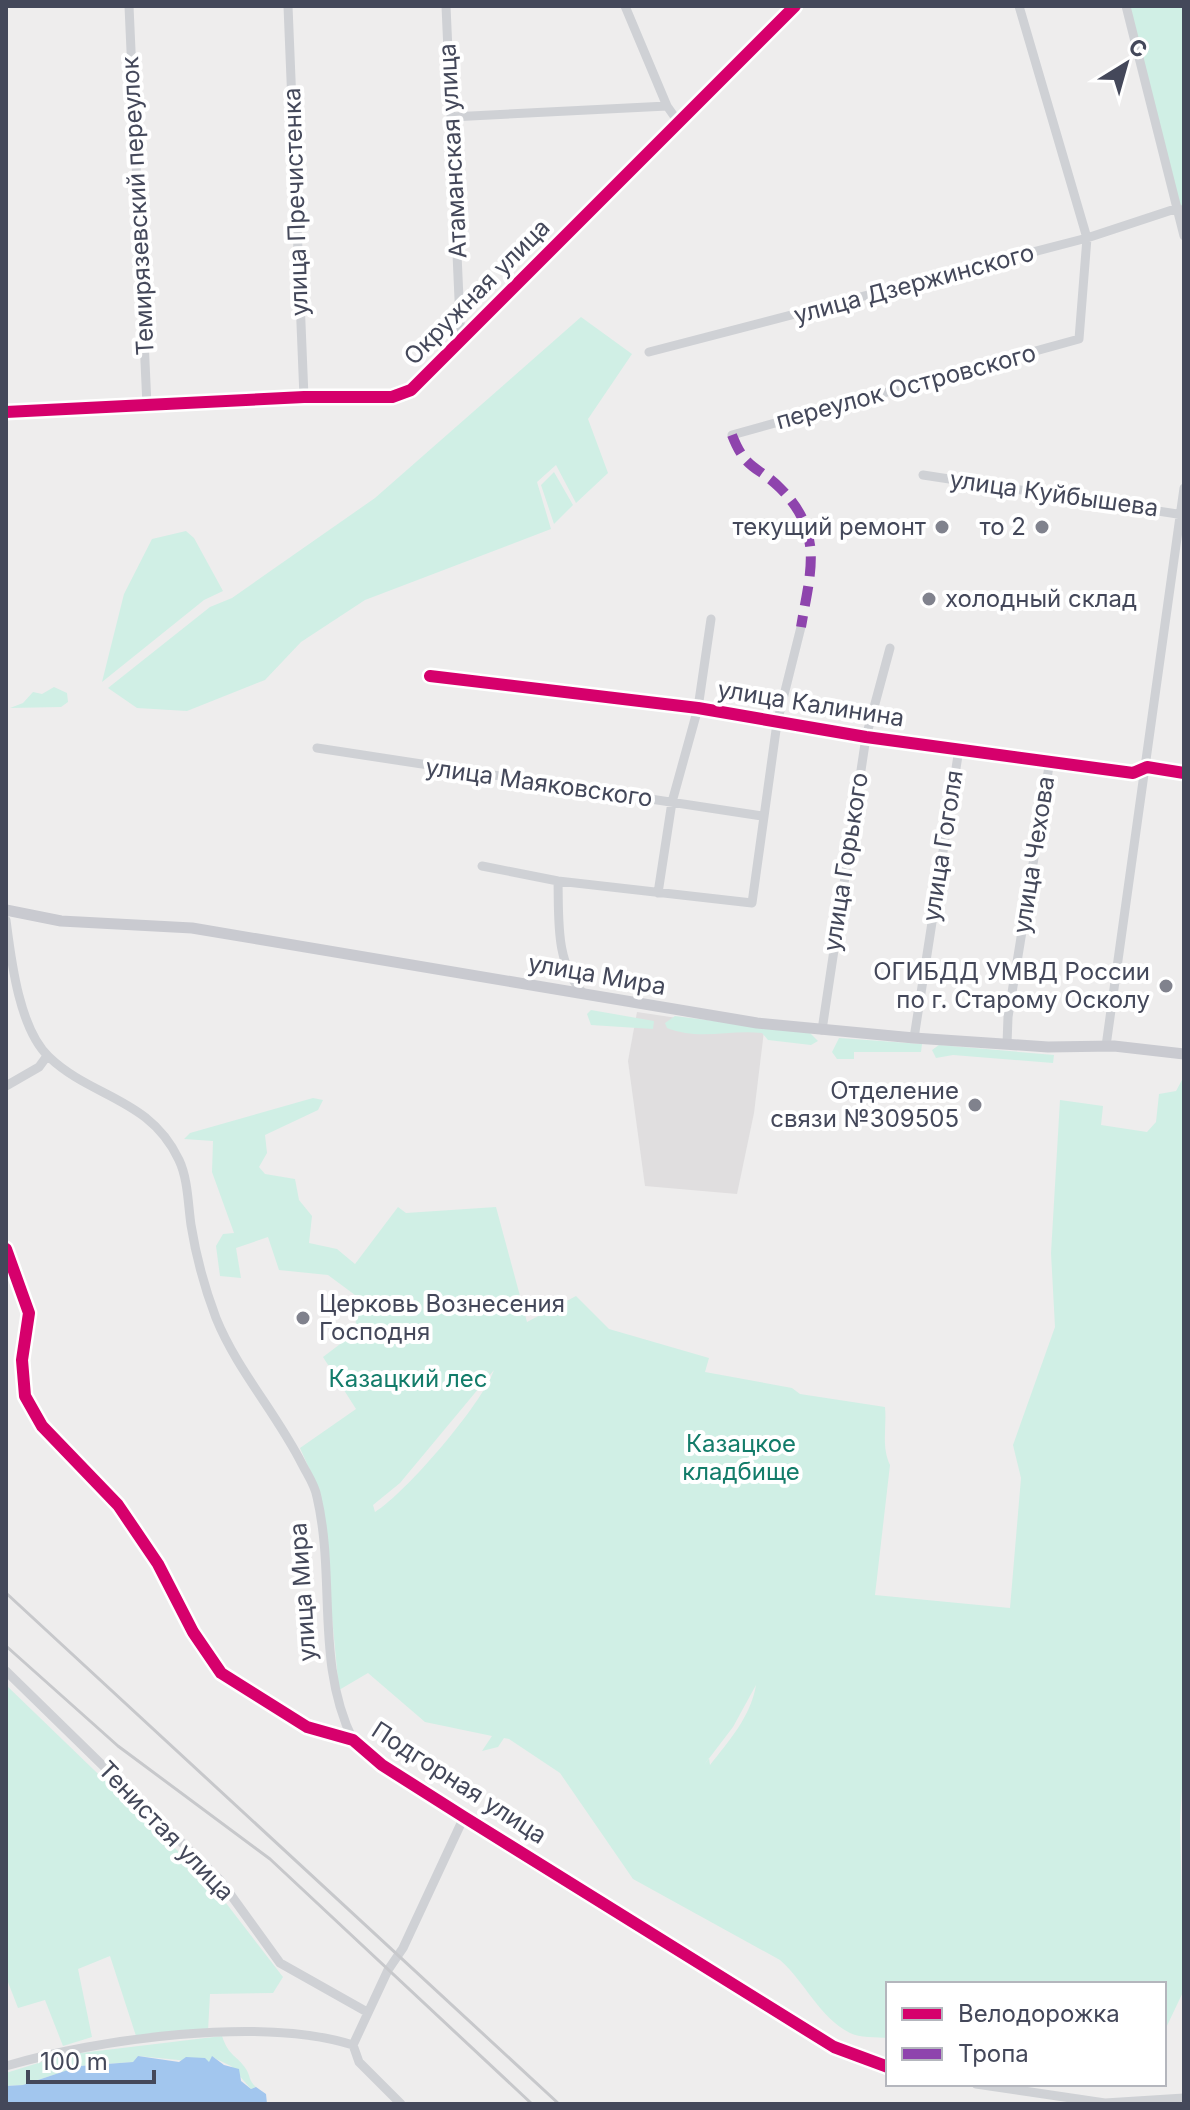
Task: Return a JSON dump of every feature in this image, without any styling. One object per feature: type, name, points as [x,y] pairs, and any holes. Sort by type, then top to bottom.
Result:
[{"type":"main road","name":"улица Мира","points":[[6,910],[61,921],[192,928],[585,995],[822,1030],[1007,1044],[1106,1046],[1184,1054]]},
{"type":"street","name":"Темирязевский переулок","points":[[129,6],[147,406]]},
{"type":"street","name":"улица Пречистенка","points":[[288,6],[304,397]]},
{"type":"street","name":"Атаманская улица","points":[[446,6],[461,344]]},
{"type":"street","points":[[625,6],[667,106],[679,123]]},
{"type":"street","name":"Окружная улица","points":[[6,412],[304,397],[392,397],[411,390],[461,344],[522,278],[795,6]]},
{"type":"street","points":[[1019,6],[1087,238]]},
{"type":"street","points":[[1126,6],[1184,236]]},
{"type":"street","points":[[451,117],[667,106]]},
{"type":"street","name":"улица Дзержинского","points":[[649,352],[1087,238],[1178,208]]},
{"type":"street","name":"переулок Островского","points":[[732,435],[1079,339],[1087,238]]},
{"type":"street","name":"улица Куйбышева","points":[[923,475],[1182,514]]},
{"type":"street","points":[[1106,1046],[1184,488]]},
{"type":"street","points":[[658,893],[672,802],[698,708],[711,619]]},
{"type":"street","points":[[482,866],[558,881],[752,903],[777,723],[801,627]]},
{"type":"street","name":"улица Горького","points":[[822,1030],[866,737],[890,648]]},
{"type":"street","name":"улица Калинина","points":[[430,676],[698,708],[866,737],[1133,773],[1147,767],[1184,773]]},
{"type":"street","name":"улица Маяковского","points":[[317,748],[762,816]]},
{"type":"street","name":"улица Гоголя","points":[[914,1038],[959,749]]},
{"type":"street","name":"улица Чехова","points":[[1007,1044],[1008,1017],[1050,760]]},
{"type":"street","points":[[558,881],[559,935],[569,979],[585,995]]},
{"type":"street","points":[[6,920],[19,995],[31,1028],[47,1056],[39,1067],[6,1086]]},
{"type":"street","name":"улица Мира","points":[[47,1056],[122,1099],[155,1124],[171,1143],[182,1167],[192,1230],[217,1320],[291,1441],[317,1494],[326,1565],[330,1667],[339,1712],[353,1740]]},
{"type":"street","name":"Подгорная улица","points":[[6,1249],[29,1313],[22,1360],[25,1396],[42,1426],[118,1505],[158,1564],[193,1632],[221,1673],[307,1727],[353,1740],[382,1765],[834,2047],[886,2066]]},
{"type":"street","name":"Тенистая улица","points":[[6,1671],[220,1880],[280,1963],[367,2012]]},
{"type":"street","points":[[401,2104],[359,2062],[353,2045],[367,2012],[408,1950],[464,1817]]},
{"type":"street","points":[[6,2066],[59,2051],[225,2032],[319,2035],[353,2045]]},
{"type":"street","points":[[990,2086],[1105,2103],[1184,2098]]},
{"type":"shaded area","points":[[637,1012],[764,1031],[754,1113],[737,1194],[645,1186],[628,1061]]},
{"type":"green space","points":[[1129,6],[1184,6],[1184,220]]},
{"type":"green space","points":[[581,317],[632,354],[588,419],[608,473],[576,503],[556,465],[537,482],[551,529],[365,600],[301,642],[265,680],[187,711],[137,708],[108,688],[210,607],[232,598],[375,498]]},
{"type":"green space","points":[[554,472],[573,505],[554,524],[541,485]]},
{"type":"green space","points":[[186,531],[194,538],[223,591],[204,600],[102,682],[124,594],[152,539]]},
{"type":"green space","points":[[54,687],[67,693],[68,702],[61,707],[10,708],[23,703],[33,692],[42,694]]},
{"type":"green space","points":[[591,1010],[654,1021],[653,1029],[591,1025],[587,1014]]},
{"type":"green space","points":[[675,1016],[810,1033],[818,1041],[811,1045],[768,1040],[762,1033],[679,1032],[667,1028],[665,1023]]},
{"type":"green space","points":[[839,1038],[922,1044],[921,1052],[854,1052],[854,1059],[837,1059],[832,1052]]},
{"type":"green space","points":[[939,1045],[1054,1055],[1053,1063],[953,1055],[936,1058],[932,1050]]},
{"type":"green space","points":[[1182,1080],[1184,1754],[1180,1822],[1184,1990],[1166,2028],[1166,1982],[886,1982],[886,2038],[854,2035],[821,2009],[780,1960],[633,1879],[560,1773],[509,1739],[504,1738],[498,1747],[482,1751],[492,1736],[425,1722],[368,1673],[339,1690],[320,1493],[300,1448],[356,1409],[323,1357],[356,1332],[355,1295],[328,1275],[279,1270],[268,1237],[236,1248],[241,1278],[220,1276],[216,1246],[223,1234],[234,1233],[212,1172],[213,1141],[184,1139],[190,1133],[313,1098],[323,1100],[318,1110],[265,1135],[267,1153],[259,1167],[265,1174],[295,1179],[299,1200],[312,1216],[309,1243],[337,1249],[355,1264],[398,1207],[406,1213],[496,1207],[527,1322],[576,1296],[609,1329],[709,1358],[705,1372],[792,1388],[800,1394],[885,1407],[885,1444],[890,1465],[875,1595],[1010,1608],[1021,1478],[1013,1445],[1055,1327],[1051,1253],[1060,1100],[1103,1106],[1101,1125],[1147,1132],[1156,1122],[1159,1094],[1176,1091]],"holes":[[[494,1370],[487,1385],[442,1447],[405,1487],[375,1512],[373,1505],[400,1483]],[[756,1685],[744,1718],[710,1765],[709,1758],[733,1727]]]},
{"type":"green space","points":[[6,1685],[209,1881],[283,1977],[273,1993],[210,1994],[208,2031],[136,2036],[110,1956],[78,1969],[92,2037],[63,2046],[45,2000],[18,2008],[6,1977]]},
{"type":"green space","points":[[222,2036],[227,2048],[243,2064],[256,2087],[251,2089],[231,2066],[212,2057],[209,2063],[138,2056],[133,2062],[80,2066],[23,2085],[6,2086],[6,2073],[64,2055]]},
{"type":"water","points":[[138,2056],[179,2062],[186,2057],[205,2058],[209,2062],[212,2056],[224,2065],[239,2069],[241,2081],[251,2089],[256,2087],[266,2094],[267,2104],[6,2104],[6,2086],[23,2085],[80,2066],[133,2062]]},
{"type":"railway","points":[[6,1593],[559,2104]]},
{"type":"railway","points":[[6,1646],[118,1746],[270,1859],[532,2104]]},
{"type":"marked path","points":[[732,435],[747,462],[780,488],[804,521],[811,554],[801,627]]},
{"type":"cycle path","points":[[6,412],[304,397],[392,397],[411,390],[795,6]]},
{"type":"cycle path","points":[[430,676],[698,708],[866,737],[1133,773],[1147,767],[1184,773]]},
{"type":"cycle path","points":[[6,1249],[29,1313],[22,1360],[25,1396],[42,1426],[118,1505],[158,1564],[193,1632],[221,1673],[307,1727],[353,1740],[382,1765],[834,2047],[886,2066]]},
{"type":"place","name":"текущий ремонт","points":[[942,527]]},
{"type":"place","name":"то 2","points":[[1042,527]]},
{"type":"place","name":"холодный склад","points":[[929,599]]},
{"type":"place","name":"ОГИБДД УМВД России по г. Старому Осколу","points":[[1166,986]]},
{"type":"place","name":"Отделение связи №309505","points":[[975,1105]]},
{"type":"place","name":"Церковь Вознесения Господня","points":[[303,1318]]},
{"type":"park label","name":"Казацкий лес","points":[[408,1379]]},
{"type":"park label","name":"Казацкое кладбище","points":[[741,1458]]}]
